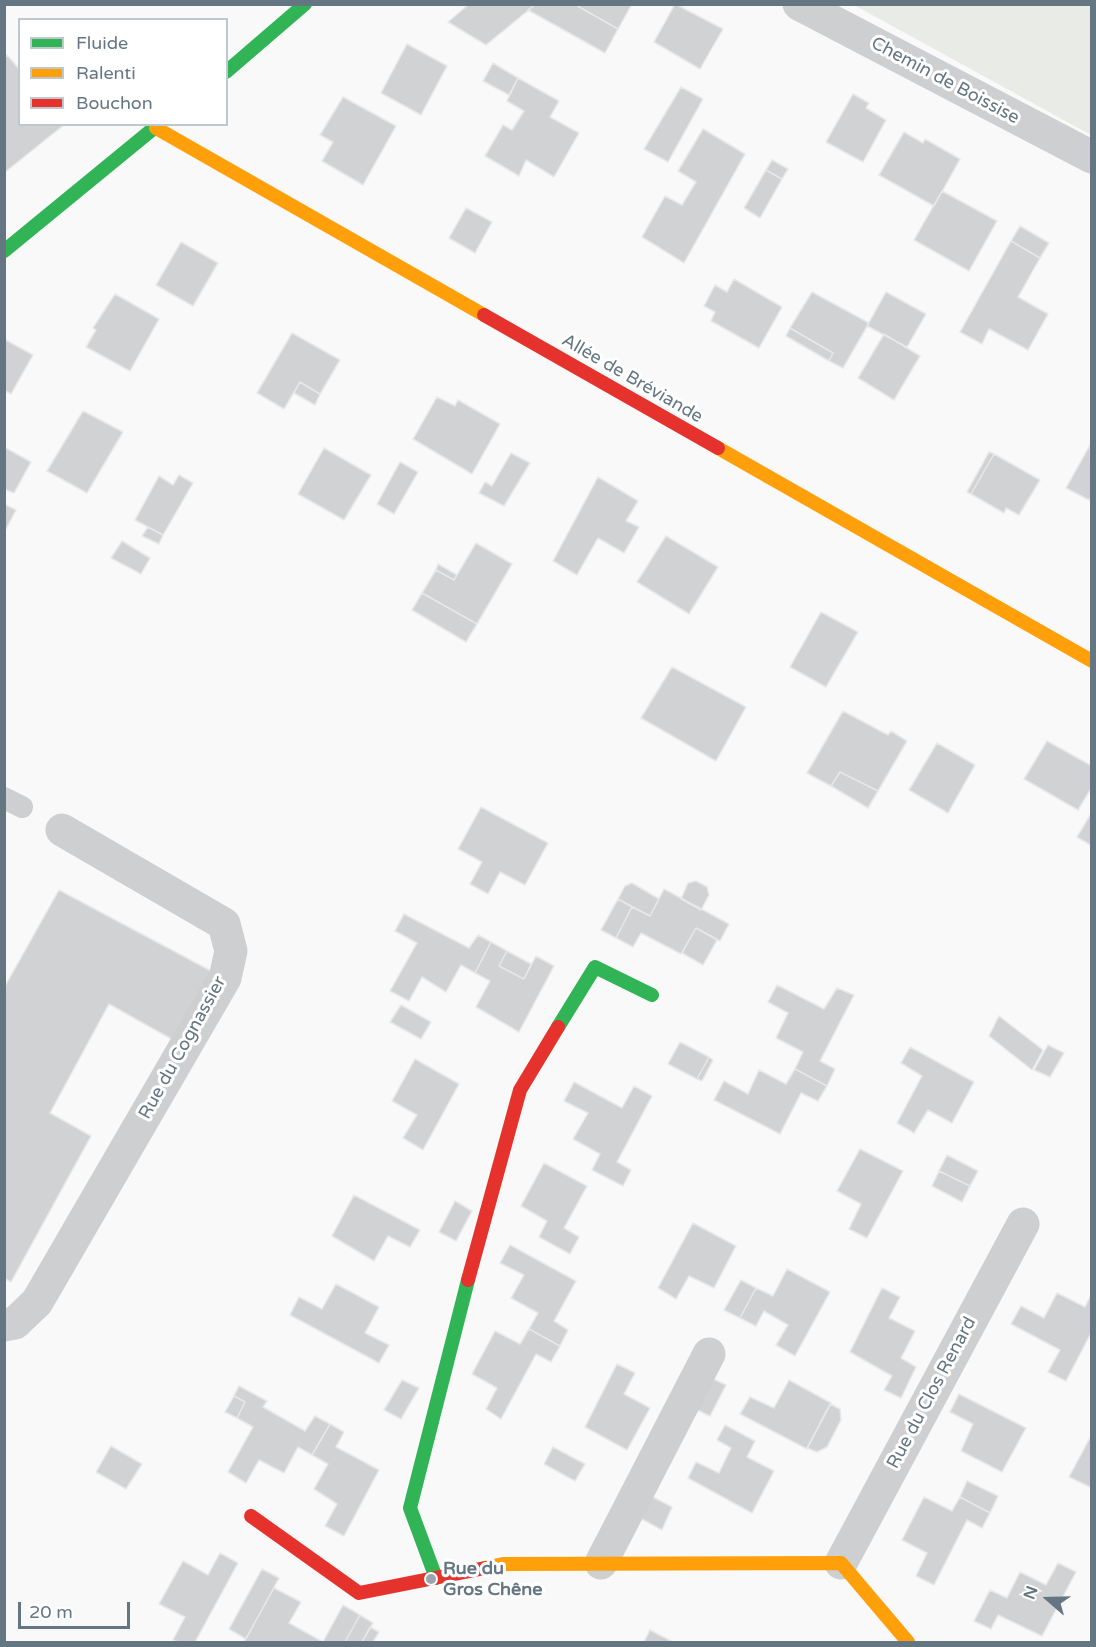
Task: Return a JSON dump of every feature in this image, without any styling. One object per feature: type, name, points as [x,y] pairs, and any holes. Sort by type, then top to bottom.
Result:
[{"type":"street","points":[[228,70],[305,4]]},
{"type":"street","name":"Chemin de Boissise","points":[[799,4],[1092,158]]},
{"type":"street","points":[[4,251],[157,126]]},
{"type":"street","name":"Allée de Bréviande","points":[[157,126],[1092,661]]},
{"type":"street","name":"Rue du Cognassier","points":[[10,1324],[37,1302],[225,978],[231,951],[224,924],[62,831]]},
{"type":"street","points":[[436,1578],[410,1508],[488,1200],[520,1090],[595,967],[651,995]]},
{"type":"street","name":"Rue du Clos Renard","points":[[841,1563],[1023,1224]]},
{"type":"street","points":[[601,1563],[709,1354]]},
{"type":"street","points":[[251,1516],[358,1593],[502,1564],[841,1563],[908,1642]]},
{"type":"shaded area","points":[[854,5],[1091,5],[1091,135]]},
{"type":"building","points":[[469,4],[536,4],[486,45],[448,22]]},
{"type":"building","points":[[536,4],[574,4],[618,29],[605,53],[528,10]]},
{"type":"building","points":[[574,4],[632,4],[618,29]]},
{"type":"building","points":[[675,4],[723,29],[700,69],[654,42]]},
{"type":"building","points":[[407,44],[447,66],[421,115],[381,93]]},
{"type":"building","points":[[7,55],[18,68],[18,126],[63,126],[4,173],[4,58]]},
{"type":"building","points":[[493,63],[518,78],[509,95],[483,81]]},
{"type":"building","points":[[518,78],[559,101],[550,117],[579,133],[554,177],[526,160],[519,176],[485,156],[503,125],[512,130],[524,111],[507,101]]},
{"type":"building","points":[[681,87],[703,99],[668,162],[644,149]]},
{"type":"building","points":[[853,94],[869,103],[866,108],[886,120],[863,162],[826,142]]},
{"type":"building","points":[[343,97],[396,126],[363,185],[322,161],[333,142],[320,135]]},
{"type":"building","points":[[703,129],[745,154],[684,263],[642,237],[665,196],[682,205],[696,182],[678,171]]},
{"type":"building","points":[[904,132],[923,143],[925,139],[960,159],[934,206],[879,175]]},
{"type":"building","points":[[772,160],[788,169],[782,179],[766,170]]},
{"type":"building","points":[[766,170],[782,179],[760,218],[744,208]]},
{"type":"building","points":[[942,191],[997,221],[969,271],[914,240]]},
{"type":"building","points":[[466,208],[492,222],[475,253],[449,238]]},
{"type":"building","points":[[1020,226],[1049,243],[1040,258],[1011,241]]},
{"type":"building","points":[[1011,241],[1040,258],[1018,297],[1048,314],[1028,350],[989,329],[982,344],[960,332]]},
{"type":"building","points":[[181,242],[218,263],[193,306],[156,285]]},
{"type":"building","points":[[734,279],[782,307],[759,348],[711,321],[715,312],[704,306],[715,285],[727,292]]},
{"type":"building","points":[[812,292],[869,323],[843,368],[829,361],[833,353],[790,328]]},
{"type":"building","points":[[886,292],[926,314],[907,347],[867,326]]},
{"type":"building","points":[[115,294],[159,319],[130,371],[86,347],[96,330],[93,328]]},
{"type":"building","points":[[790,328],[833,353],[829,361],[786,336]]},
{"type":"building","points":[[292,333],[340,360],[320,394],[300,382],[284,409],[257,393]]},
{"type":"building","points":[[884,334],[920,356],[894,400],[858,378]]},
{"type":"building","points":[[4,339],[33,355],[11,394],[4,390]]},
{"type":"building","points":[[300,382],[320,394],[315,405],[294,393]]},
{"type":"building","points":[[437,397],[455,406],[458,400],[500,424],[472,474],[413,439]]},
{"type":"building","points":[[83,411],[123,432],[87,493],[47,471]]},
{"type":"building","points":[[1090,445],[1092,496],[1089,500],[1066,488]]},
{"type":"building","points":[[4,447],[31,462],[14,493],[4,489]]},
{"type":"building","points":[[324,448],[371,475],[344,520],[298,494]]},
{"type":"building","points":[[989,452],[994,454],[971,494],[967,492]]},
{"type":"building","points":[[511,453],[530,463],[504,506],[479,493],[485,482],[492,486]]},
{"type":"building","points":[[994,454],[1040,480],[1019,515],[1006,508],[1004,513],[971,494]]},
{"type":"building","points":[[400,462],[418,472],[394,514],[377,504]]},
{"type":"building","points":[[179,475],[193,483],[163,535],[135,520],[159,476],[173,485]]},
{"type":"building","points":[[598,477],[638,501],[626,521],[639,527],[624,553],[598,538],[577,575],[553,561]]},
{"type":"building","points":[[4,504],[16,510],[4,533]]},
{"type":"building","points":[[148,527],[163,535],[159,544],[142,536]]},
{"type":"building","points":[[666,536],[718,567],[689,614],[637,582]]},
{"type":"building","points":[[122,541],[150,558],[141,574],[111,558]]},
{"type":"building","points":[[476,543],[512,564],[477,624],[422,593],[436,570],[454,580]]},
{"type":"building","points":[[438,564],[457,575],[454,580],[436,570]]},
{"type":"building","points":[[422,593],[477,624],[466,642],[412,610]]},
{"type":"building","points":[[821,612],[858,632],[826,687],[790,667]]},
{"type":"building","points":[[672,667],[746,707],[716,761],[641,718]]},
{"type":"building","points":[[843,711],[888,735],[891,731],[907,741],[878,791],[840,772],[831,786],[807,773]]},
{"type":"building","points":[[1047,741],[1092,766],[1092,787],[1078,810],[1024,779]]},
{"type":"building","points":[[937,743],[975,765],[948,813],[909,790]]},
{"type":"building","points":[[840,772],[878,791],[868,808],[831,786]]},
{"type":"building","points":[[481,807],[548,843],[525,885],[500,872],[488,894],[470,884],[482,862],[458,849]]},
{"type":"building","points":[[1092,812],[1092,846],[1077,837]]},
{"type":"building","points":[[696,881],[707,887],[709,895],[701,910],[681,899],[688,883]]},
{"type":"building","points":[[632,883],[659,899],[650,916],[618,899],[625,886]]},
{"type":"building","points":[[664,889],[729,924],[720,941],[696,928],[681,954],[641,933],[633,947],[616,938],[632,907],[650,916]]},
{"type":"building","points":[[59,890],[213,972],[175,1041],[109,1004],[50,1113],[91,1136],[11,1282],[4,1278],[4,988]]},
{"type":"building","points":[[618,899],[632,907],[616,938],[601,930]]},
{"type":"building","points":[[404,914],[469,948],[478,935],[491,942],[475,973],[461,965],[446,992],[422,977],[409,1001],[390,991],[417,943],[395,931]]},
{"type":"building","points":[[696,928],[717,940],[703,965],[682,953]]},
{"type":"building","points":[[491,942],[507,951],[499,966],[524,979],[536,956],[554,966],[519,1032],[476,1007],[490,981],[475,973]]},
{"type":"building","points":[[507,951],[531,964],[524,979],[499,966]]},
{"type":"building","points":[[777,985],[824,1009],[837,988],[854,995],[820,1061],[835,1069],[827,1086],[795,1069],[803,1052],[776,1038],[788,1013],[768,1002]]},
{"type":"building","points":[[401,1005],[431,1022],[421,1039],[390,1022]]},
{"type":"building","points":[[999,1016],[1043,1050],[1032,1070],[989,1036]]},
{"type":"building","points":[[680,1042],[709,1057],[697,1079],[668,1064]]},
{"type":"building","points":[[1048,1045],[1064,1053],[1050,1077],[1034,1070]]},
{"type":"building","points":[[910,1047],[974,1082],[952,1123],[928,1110],[914,1133],[897,1123],[922,1076],[901,1063]]},
{"type":"building","points":[[709,1057],[713,1060],[702,1081],[697,1079]]},
{"type":"building","points":[[415,1059],[459,1084],[423,1150],[403,1138],[417,1115],[392,1101]]},
{"type":"building","points":[[795,1069],[827,1086],[818,1101],[801,1093],[780,1134],[714,1100],[724,1081],[748,1094],[759,1070],[786,1084]]},
{"type":"building","points":[[574,1082],[622,1108],[634,1086],[652,1096],[617,1162],[631,1170],[623,1186],[592,1170],[600,1154],[573,1139],[588,1113],[564,1101]]},
{"type":"building","points":[[860,1149],[903,1171],[867,1238],[849,1229],[861,1204],[837,1191]]},
{"type":"building","points":[[947,1155],[978,1171],[970,1186],[939,1171]]},
{"type":"building","points":[[544,1163],[587,1186],[564,1228],[579,1237],[570,1254],[539,1237],[547,1221],[521,1206]]},
{"type":"building","points":[[939,1171],[970,1186],[962,1202],[932,1186]]},
{"type":"building","points":[[354,1195],[420,1230],[410,1247],[388,1236],[374,1261],[332,1236]]},
{"type":"building","points":[[455,1201],[472,1211],[456,1241],[439,1232]]},
{"type":"building","points":[[693,1223],[736,1246],[714,1288],[689,1276],[676,1299],[658,1288]]},
{"type":"building","points":[[510,1245],[576,1281],[554,1321],[568,1330],[560,1346],[529,1329],[538,1313],[511,1298],[524,1275],[500,1263]]},
{"type":"building","points":[[787,1269],[830,1292],[795,1356],[776,1345],[788,1325],[764,1311],[756,1326],[740,1318],[756,1288],[773,1296]]},
{"type":"building","points":[[741,1280],[756,1288],[740,1318],[724,1310]]},
{"type":"building","points":[[336,1284],[379,1307],[365,1333],[389,1345],[379,1363],[290,1315],[299,1297],[322,1309]]},
{"type":"building","points":[[882,1288],[900,1297],[889,1318],[915,1331],[901,1358],[916,1367],[901,1398],[884,1390],[892,1376],[850,1352]]},
{"type":"building","points":[[1057,1293],[1085,1307],[1092,1293],[1092,1331],[1066,1381],[1048,1372],[1060,1350],[1011,1324],[1021,1306],[1044,1318]]},
{"type":"building","points":[[529,1329],[560,1346],[551,1362],[536,1354],[501,1419],[486,1409],[497,1388],[472,1374],[495,1331],[520,1344]]},
{"type":"building","points":[[617,1364],[635,1373],[624,1394],[650,1408],[627,1450],[585,1427]]},
{"type":"building","points":[[709,1377],[726,1385],[710,1416],[693,1408]]},
{"type":"building","points":[[402,1380],[419,1388],[401,1419],[384,1410]]},
{"type":"building","points":[[789,1380],[831,1403],[807,1449],[740,1414],[750,1397],[774,1408]]},
{"type":"building","points":[[239,1386],[267,1401],[263,1407],[305,1431],[315,1416],[330,1424],[312,1455],[298,1447],[284,1473],[259,1460],[246,1483],[228,1472],[253,1427],[237,1418],[245,1402],[234,1396]]},
{"type":"building","points":[[959,1394],[1026,1428],[1002,1472],[961,1451],[973,1424],[950,1412]]},
{"type":"building","points":[[234,1396],[245,1402],[237,1418],[225,1412]]},
{"type":"building","points":[[830,1404],[840,1409],[841,1420],[827,1447],[817,1452],[807,1448]]},
{"type":"building","points":[[330,1424],[344,1432],[336,1447],[379,1470],[344,1536],[325,1526],[337,1504],[314,1489],[328,1464],[312,1455]]},
{"type":"building","points":[[725,1425],[755,1441],[747,1457],[774,1471],[752,1513],[688,1478],[696,1462],[719,1473],[731,1448],[717,1440]]},
{"type":"building","points":[[1092,1434],[1092,1488],[1069,1477]]},
{"type":"building","points":[[111,1446],[142,1464],[126,1489],[96,1472]]},
{"type":"building","points":[[553,1447],[585,1464],[575,1481],[544,1464]]},
{"type":"building","points":[[967,1481],[998,1496],[990,1513],[960,1497]]},
{"type":"building","points":[[651,1496],[672,1507],[662,1530],[640,1518]]},
{"type":"building","points":[[924,1497],[952,1511],[960,1497],[990,1513],[982,1528],[967,1520],[934,1585],[916,1576],[927,1553],[902,1540]]},
{"type":"building","points":[[220,1553],[238,1563],[195,1642],[173,1640],[185,1617],[159,1604],[183,1561],[208,1575]]},
{"type":"building","points":[[1058,1563],[1076,1572],[1042,1636],[998,1615],[991,1629],[974,1621],[990,1590],[1007,1598],[1020,1572],[1046,1585]]},
{"type":"building","points":[[262,1569],[279,1578],[246,1639],[229,1629]]},
{"type":"building","points":[[274,1588],[301,1602],[289,1623],[323,1642],[244,1642]]},
{"type":"building","points":[[343,1605],[360,1615],[345,1642],[323,1642]]},
{"type":"building","points":[[360,1615],[373,1623],[362,1642],[345,1642]]},
{"type":"building","points":[[370,1627],[379,1632],[373,1642],[362,1642]]},
{"type":"building","points":[[650,1630],[673,1642],[644,1642]]},
{"type":"traffic: fast","points":[[228,70],[305,4]]},
{"type":"traffic: fast","points":[[4,251],[157,126]]},
{"type":"traffic: fast","points":[[558,1027],[595,967],[652,995]]},
{"type":"traffic: fast","points":[[436,1578],[410,1508],[468,1280]]},
{"type":"traffic: slow","points":[[156,128],[484,315]]},
{"type":"traffic: slow","points":[[718,448],[1092,661]]},
{"type":"traffic: slow","points":[[485,1568],[503,1564],[841,1563],[908,1642]]},
{"type":"traffic: jam","points":[[484,315],[718,448]]},
{"type":"traffic: jam","points":[[468,1280],[520,1090],[558,1027]]},
{"type":"traffic: jam","points":[[251,1516],[359,1593],[485,1568]]},
{"type":"place","name":"Rue du Gros Chêne","points":[[431,1579]]}]
